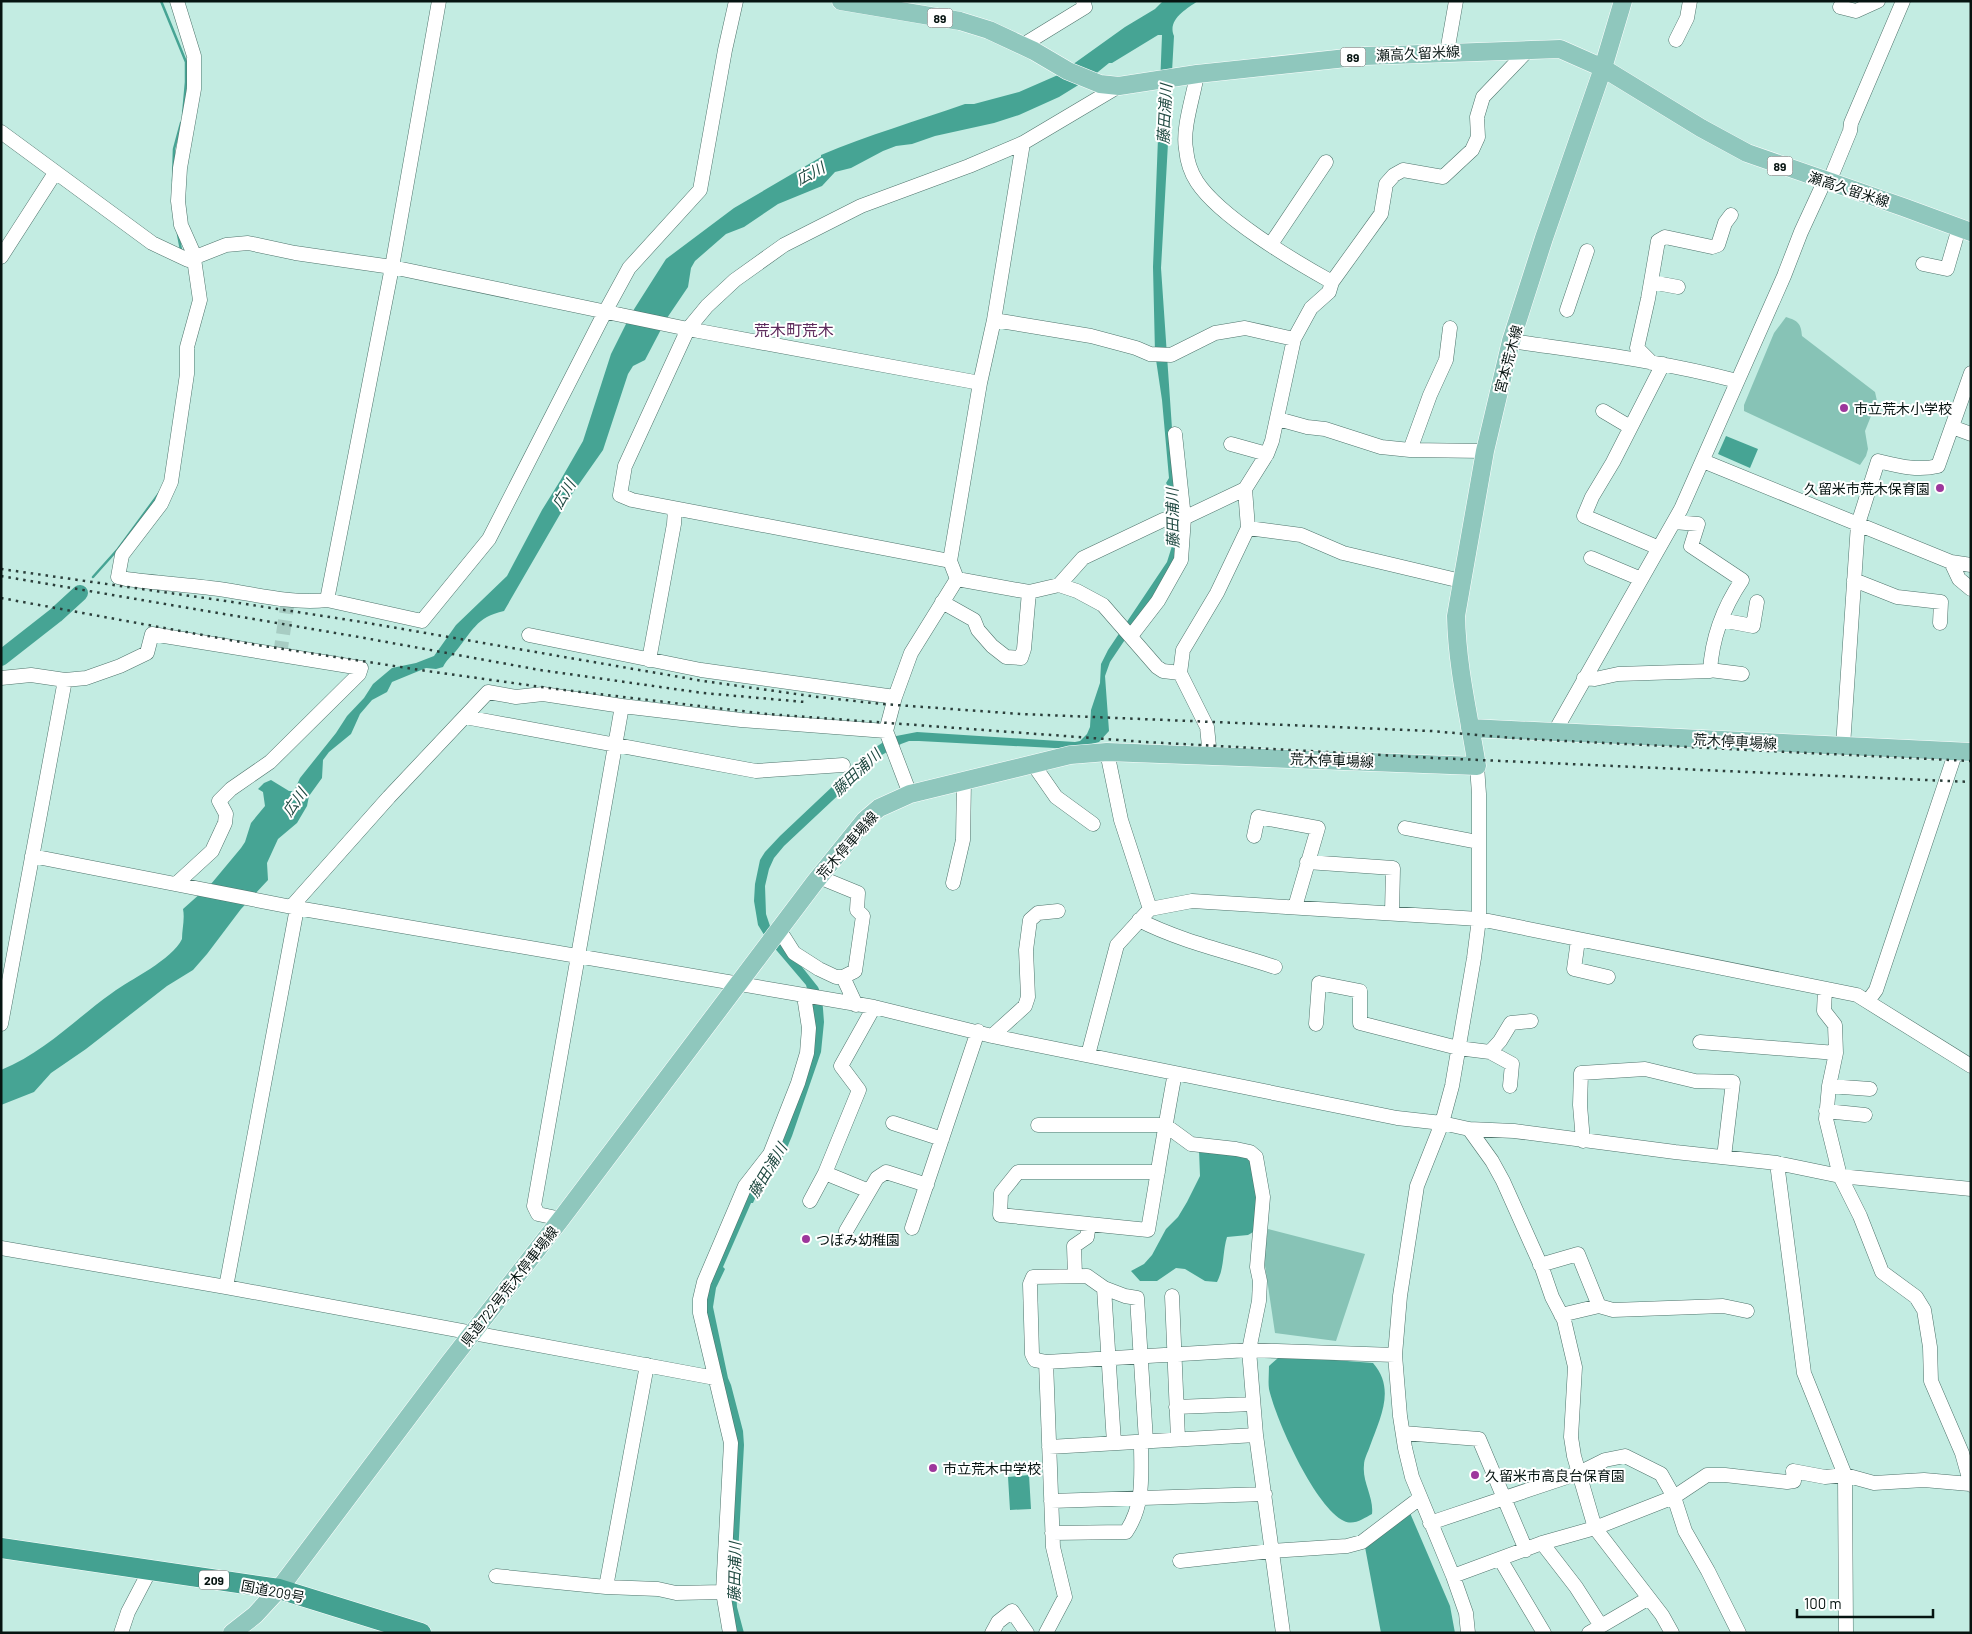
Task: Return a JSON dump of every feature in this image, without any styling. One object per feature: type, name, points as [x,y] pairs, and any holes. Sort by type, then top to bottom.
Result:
[{"type":"highway","name":"国道209号","points":[[1,1548],[279,1589],[412,1631]]},
{"type":"main road","name":"瀬高久留米線","points":[[841,1],[960,21],[989,30],[1028,48],[1068,71],[1100,84],[1119,86],[1197,74],[1365,56],[1560,48],[1603,68],[1747,154],[1965,230]]},
{"type":"main road","name":"宮本荒木線","points":[[1470,728],[1456,640],[1456,616],[1485,451],[1511,341],[1544,238],[1603,68],[1623,1]]},
{"type":"main road","name":"荒木停車場線","points":[[1470,728],[1963,751]]},
{"type":"main road","points":[[1470,728],[1477,766]]},
{"type":"main road","name":"荒木停車場線","points":[[739,984],[819,877],[865,820],[879,808],[910,794],[1070,755],[1107,752],[1477,766]]},
{"type":"main road","name":"県道722号荒木停車場線","points":[[232,1633],[255,1615],[279,1589],[472,1332],[561,1219],[739,984]]},
{"type":"street","points":[[177,1],[194,56],[194,89],[180,168],[178,201],[182,225],[194,252],[200,300],[188,347],[188,374],[171,482],[161,504],[122,555],[118,577],[126,580],[207,588],[288,600],[327,600],[422,621],[489,539],[610,313],[629,268],[700,190],[725,50],[736,1]]},
{"type":"street","points":[[327,600],[392,267],[439,1]]},
{"type":"street","points":[[1028,48],[1085,7],[1083,1]]},
{"type":"street","points":[[1447,52],[1456,1]]},
{"type":"street","points":[[1676,40],[1687,18],[1690,1]]},
{"type":"street","points":[[1841,6],[1856,11],[1878,1]]},
{"type":"street","points":[[1554,733],[1674,522],[1703,461],[1784,276],[1801,232],[1850,131],[1851,123],[1903,1]]},
{"type":"street","points":[[1059,585],[1083,558],[1163,520],[1184,518],[1245,489],[1268,454],[1278,419],[1282,388],[1294,339],[1312,308],[1329,292],[1332,282],[1381,214],[1386,184],[1394,175],[1403,170],[1443,177],[1472,150],[1478,137],[1478,116],[1483,97],[1529,49]]},
{"type":"street","points":[[1197,74],[1188,118],[1185,148],[1192,174],[1212,200],[1271,244],[1332,282]]},
{"type":"street","points":[[950,561],[632,500],[620,495],[625,466],[684,328],[735,280],[784,245],[861,206],[969,166],[1023,143],[1119,86]]},
{"type":"street","points":[[1,132],[152,243],[188,260],[226,245],[248,243],[295,253],[392,267],[684,328],[980,383]]},
{"type":"street","points":[[957,579],[950,561],[980,383],[994,320],[1023,143]]},
{"type":"street","points":[[1271,244],[1326,162]]},
{"type":"street","points":[[1,257],[55,173]]},
{"type":"street","points":[[1657,364],[1637,348],[1658,240],[1665,237],[1712,247],[1718,245],[1725,224],[1731,215]]},
{"type":"street","points":[[1923,264],[1947,270],[1965,230]]},
{"type":"street","points":[[1567,310],[1587,251]]},
{"type":"street","points":[[1651,282],[1678,286]]},
{"type":"street","points":[[994,320],[1091,336],[1127,345],[1150,354],[1170,355],[1215,333],[1245,328],[1294,339]]},
{"type":"street","points":[[1410,450],[1430,395],[1446,360],[1450,328]]},
{"type":"street","points":[[1511,341],[1702,371],[1737,381]]},
{"type":"street","points":[[1657,364],[1630,427],[1592,496],[1584,516],[1659,548]]},
{"type":"street","points":[[1843,746],[1858,524],[1878,461],[1907,468],[1938,466],[1971,373]]},
{"type":"street","points":[[1603,411],[1630,427]]},
{"type":"street","points":[[1278,419],[1351,436],[1381,447],[1410,450],[1485,451]]},
{"type":"street","points":[[1952,427],[1971,434]]},
{"type":"street","points":[[1131,636],[1158,601],[1181,560],[1184,518],[1175,434]]},
{"type":"street","points":[[1230,444],[1268,454]]},
{"type":"street","points":[[1703,461],[1951,562],[1971,565]]},
{"type":"street","points":[[1210,756],[1207,726],[1180,673],[1183,650],[1217,593],[1248,528],[1245,489]]},
{"type":"street","points":[[649,660],[674,524],[675,509]]},
{"type":"street","points":[[1674,522],[1698,524],[1691,546],[1742,580],[1730,597],[1721,620],[1712,649],[1710,670]]},
{"type":"street","points":[[1248,528],[1301,535],[1343,553],[1461,581]]},
{"type":"street","points":[[1591,558],[1641,580]]},
{"type":"street","points":[[1951,562],[1959,579],[1971,590]]},
{"type":"street","points":[[957,579],[1030,592],[1059,585],[1077,591],[1103,605],[1157,667],[1163,671],[1180,673]]},
{"type":"street","points":[[910,794],[886,731],[911,653],[957,579]]},
{"type":"street","points":[[1854,580],[1897,597],[1941,602],[1940,623]]},
{"type":"street","points":[[942,602],[974,620],[978,630],[1006,658],[1021,658],[1024,649],[1030,592]]},
{"type":"street","points":[[1721,620],[1753,626],[1757,602]]},
{"type":"street","points":[[1,678],[31,675],[66,680],[94,675],[120,666],[147,653],[152,634],[360,668],[359,674],[270,762],[231,789],[219,801],[226,814],[225,823],[212,851],[176,884]]},
{"type":"street","points":[[529,635],[701,670],[896,697]]},
{"type":"street","points":[[1584,678],[1595,679],[1618,674],[1710,670],[1742,674]]},
{"type":"street","points":[[1,1024],[66,680]]},
{"type":"street","points":[[226,1287],[292,907],[389,797],[488,692],[516,697],[543,694],[622,706],[741,720],[886,731]]},
{"type":"street","points":[[561,1219],[538,1214],[534,1206],[622,706]]},
{"type":"street","points":[[465,716],[756,771],[843,765]]},
{"type":"street","points":[[1868,1001],[1876,990],[1963,751]]},
{"type":"street","points":[[1107,752],[1121,820],[1150,908]]},
{"type":"street","points":[[1033,764],[1056,797],[1093,824]]},
{"type":"street","points":[[1468,1633],[1466,1613],[1453,1576],[1412,1477],[1403,1433],[1395,1355],[1400,1296],[1417,1186],[1442,1122],[1452,1086],[1479,919],[1479,794],[1477,766]]},
{"type":"street","points":[[953,883],[962,840],[964,781]]},
{"type":"street","points":[[1254,836],[1258,817],[1318,828],[1295,907]]},
{"type":"street","points":[[1405,828],[1478,842]]},
{"type":"street","points":[[32,856],[292,907],[874,1007],[978,1031],[992,1036],[1396,1118],[1442,1122],[1469,1129],[1514,1131],[1583,1141],[1777,1163],[1840,1176],[1971,1189]]},
{"type":"street","points":[[1307,862],[1393,868],[1392,913]]},
{"type":"street","points":[[780,931],[794,953],[819,969],[836,977],[843,978],[855,971],[863,916],[857,910],[858,893],[819,877]]},
{"type":"street","points":[[1088,1055],[1117,945],[1150,908],[1192,900],[1479,919],[1857,995],[1971,1066]]},
{"type":"street","points":[[992,1036],[1027,1003],[1026,950],[1030,920],[1038,913],[1058,911]]},
{"type":"street","points":[[1139,920],[1163,933],[1232,952],[1275,967]]},
{"type":"street","points":[[1578,940],[1574,969],[1608,977]]},
{"type":"street","points":[[843,978],[856,1005]]},
{"type":"street","points":[[1316,1024],[1320,983],[1360,991],[1360,1023],[1458,1048],[1490,1052],[1512,1064],[1510,1086]]},
{"type":"street","points":[[1453,1576],[1542,1543],[1595,1528],[1674,1497],[1707,1476],[1725,1475],[1788,1482],[1794,1481],[1793,1470],[1825,1477],[1845,1475],[1874,1483],[1924,1480],[1970,1484],[1962,1453],[1930,1381],[1930,1347],[1924,1310],[1916,1297],[1882,1272],[1863,1224],[1840,1176],[1826,1119],[1828,1086],[1836,1053],[1835,1025],[1824,1011],[1825,990]]},
{"type":"street","points":[[730,1633],[723,1592],[731,1454],[700,1313],[702,1290],[745,1186],[770,1154],[798,1083],[807,1053],[809,1028],[804,996]]},
{"type":"street","points":[[810,1200],[825,1173],[859,1090],[841,1066],[874,1007]]},
{"type":"street","points":[[1490,1052],[1500,1041],[1511,1023],[1531,1021]]},
{"type":"street","points":[[912,1228],[978,1031]]},
{"type":"street","points":[[1700,1042],[1836,1053]]},
{"type":"street","points":[[1583,1141],[1580,1073],[1646,1069],[1695,1081],[1732,1082],[1724,1157]]},
{"type":"street","points":[[1158,1172],[1018,1172],[1001,1193],[1000,1216],[1148,1230],[1163,1148],[1165,1125],[1175,1073]]},
{"type":"street","points":[[1828,1086],[1870,1089]]},
{"type":"street","points":[[1826,1112],[1865,1115]]},
{"type":"street","points":[[893,1124],[942,1139]]},
{"type":"street","points":[[1038,1125],[1165,1125],[1191,1144],[1236,1149],[1250,1152],[1256,1157],[1262,1196],[1257,1267],[1260,1282],[1259,1301],[1249,1350],[1256,1435],[1283,1633]]},
{"type":"street","points":[[1469,1129],[1492,1161],[1503,1181],[1552,1297],[1564,1320],[1575,1367],[1571,1437],[1574,1456],[1595,1528],[1649,1598],[1672,1633]]},
{"type":"street","points":[[1777,1163],[1804,1373],[1845,1475],[1846,1633]]},
{"type":"street","points":[[846,1231],[877,1178],[886,1172],[927,1185]]},
{"type":"street","points":[[825,1173],[869,1192]]},
{"type":"street","points":[[1075,1275],[1074,1246],[1087,1237],[1089,1224]]},
{"type":"street","points":[[1,1248],[226,1287],[715,1378]]},
{"type":"street","points":[[1540,1265],[1578,1254],[1599,1306]]},
{"type":"street","points":[[1052,1533],[1126,1532],[1141,1498],[1143,1441],[1140,1356],[1137,1298],[1125,1296],[1104,1288],[1087,1276],[1033,1277],[1030,1284],[1032,1354],[1035,1360],[1046,1362],[1140,1356],[1249,1350],[1395,1355]]},
{"type":"street","points":[[1104,1288],[1114,1443]]},
{"type":"street","points":[[1172,1296],[1178,1439]]},
{"type":"street","points":[[1561,1315],[1599,1306],[1613,1310],[1723,1306],[1747,1311]]},
{"type":"street","points":[[1046,1362],[1053,1547],[1065,1598],[1046,1633]]},
{"type":"street","points":[[606,1588],[647,1365]]},
{"type":"street","points":[[1176,1407],[1254,1404]]},
{"type":"street","points":[[1403,1433],[1479,1439],[1526,1550]]},
{"type":"street","points":[[1049,1447],[1256,1435]]},
{"type":"street","points":[[1430,1523],[1579,1473],[1604,1460],[1625,1456],[1661,1474],[1674,1497],[1685,1531],[1708,1571],[1739,1633]]},
{"type":"street","points":[[1051,1501],[1159,1499],[1265,1494]]},
{"type":"street","points":[[1180,1562],[1271,1551],[1347,1546],[1362,1542],[1420,1498]]},
{"type":"street","points":[[1542,1543],[1576,1587],[1601,1626]]},
{"type":"street","points":[[1500,1559],[1544,1633]]},
{"type":"street","points":[[121,1633],[128,1612],[150,1570]]},
{"type":"street","points":[[496,1576],[606,1588],[658,1588],[676,1593],[723,1592]]},
{"type":"street","points":[[1588,1633],[1649,1598]]},
{"type":"street","points":[[992,1633],[998,1622],[1012,1611],[1027,1633]]},
{"type":"shaded area","points":[[1786,317],[1798,323],[1802,336],[1875,392],[1877,401],[1865,431],[1868,449],[1860,465],[1744,411],[1744,405],[1774,333]]},
{"type":"shaded area","points":[[1268,1229],[1365,1254],[1336,1341],[1275,1333],[1264,1259]]},
{"type":"water","points":[[1163,1],[1198,1],[1179,16],[1173,25],[1174,36],[1161,268],[1178,516],[1177,555],[1169,574],[1110,662],[1105,676],[1109,731],[1099,742],[1073,749],[919,741],[909,741],[901,744],[880,756],[784,846],[774,858],[769,869],[765,886],[766,914],[772,932],[779,938],[818,987],[822,996],[824,1022],[821,1052],[792,1136],[784,1155],[757,1194],[753,1203],[751,1203],[723,1267],[725,1269],[716,1288],[713,1307],[728,1378],[743,1431],[744,1445],[736,1591],[737,1607],[744,1633],[734,1633],[726,1592],[736,1450],[704,1313],[707,1284],[806,1069],[808,992],[806,985],[766,938],[758,925],[754,901],[760,860],[780,836],[870,751],[891,737],[917,732],[1075,742],[1080,741],[1087,734],[1090,727],[1091,710],[1100,683],[1101,664],[1108,650],[1167,562],[1172,546],[1170,489],[1166,483],[1169,478],[1162,400],[1155,353],[1153,267],[1162,35],[1158,35],[1109,63],[1093,76],[1059,97],[1019,115],[994,123],[935,136],[912,144],[896,146],[851,168],[835,172],[822,186],[778,204],[744,227],[726,234],[695,261],[691,268],[688,287],[667,318],[645,360],[633,366],[628,374],[603,450],[570,497],[504,611],[481,621],[443,667],[436,669],[426,668],[392,682],[387,692],[372,700],[360,714],[351,734],[329,752],[323,760],[322,778],[309,796],[307,806],[297,823],[278,839],[267,863],[268,880],[241,909],[193,970],[167,986],[86,1049],[51,1073],[34,1092],[1,1105],[1,1070],[32,1054],[98,1003],[170,954],[182,939],[183,909],[211,884],[241,848],[251,823],[265,806],[263,792],[258,789],[264,783],[271,780],[289,791],[294,791],[300,778],[373,684],[392,668],[416,663],[434,656],[456,625],[507,576],[542,510],[583,441],[611,354],[631,314],[666,259],[734,208],[821,157],[821,155],[965,104],[974,104],[1019,92],[1058,75],[1125,27],[1155,9]]},
{"type":"water","points":[[1726,436],[1758,449],[1750,468],[1718,454]]},
{"type":"water","points":[[1199,1150],[1249,1154],[1257,1182],[1255,1231],[1248,1235],[1227,1237],[1221,1271],[1217,1282],[1205,1281],[1185,1269],[1176,1268],[1157,1281],[1140,1281],[1131,1271],[1144,1264],[1152,1255],[1166,1229],[1178,1217],[1187,1202],[1200,1176]]},
{"type":"water","points":[[1295,1357],[1373,1363],[1384,1383],[1384,1404],[1364,1465],[1372,1514],[1359,1521],[1351,1523],[1344,1521],[1333,1513],[1321,1499],[1298,1461],[1280,1421],[1269,1389],[1269,1366],[1278,1358]]},
{"type":"water","points":[[1029,1475],[1031,1509],[1010,1510],[1008,1477]]},
{"type":"water","points":[[1410,1513],[1450,1606],[1455,1633],[1381,1633],[1365,1547]]},
{"type":"waterway","points":[[161,1],[186,62],[183,115]]},
{"type":"waterway","points":[[173,181],[174,149],[181,123]]},
{"type":"waterway","points":[[178,234],[181,250]]},
{"type":"waterway","points":[[93,577],[118,549],[160,492]]},
{"type":"waterway","points":[[1,658],[56,615],[80,593]]},
{"type":"tunnel","points":[[280,655],[288,600]]},
{"type":"railway","points":[[1,569],[362,622],[703,681],[882,704],[1021,714],[1431,731],[1525,739],[1971,761]]},
{"type":"railway","points":[[1,576],[540,670],[703,693],[805,702]]},
{"type":"railway","points":[[1,598],[257,645],[427,671],[556,689],[767,714],[1146,742],[1435,758],[1971,782]]},
{"type":"place","name":"市立荒木小学校","points":[[1844,408]]},
{"type":"place","name":"久留米市荒木保育園","points":[[1940,488]]},
{"type":"place","name":"つぼみ幼稚園","points":[[806,1239]]},
{"type":"place","name":"市立荒木中学校","points":[[933,1468]]},
{"type":"place","name":"久留米市高良台保育園","points":[[1475,1475]]},
{"type":"district","name":"荒木町荒木","points":[[794,329]]},
{"type":"water label","name":"藤田浦川","points":[[1164,114]]},
{"type":"water label","name":"広川","points":[[810,173]]},
{"type":"water label","name":"広川","points":[[563,494]]},
{"type":"water label","name":"藤田浦川","points":[[1172,518]]},
{"type":"water label","name":"藤田浦川","points":[[856,772]]},
{"type":"water label","name":"広川","points":[[294,802]]},
{"type":"water label","name":"藤田浦川","points":[[767,1170]]},
{"type":"water label","name":"藤田浦川","points":[[734,1572]]}]
